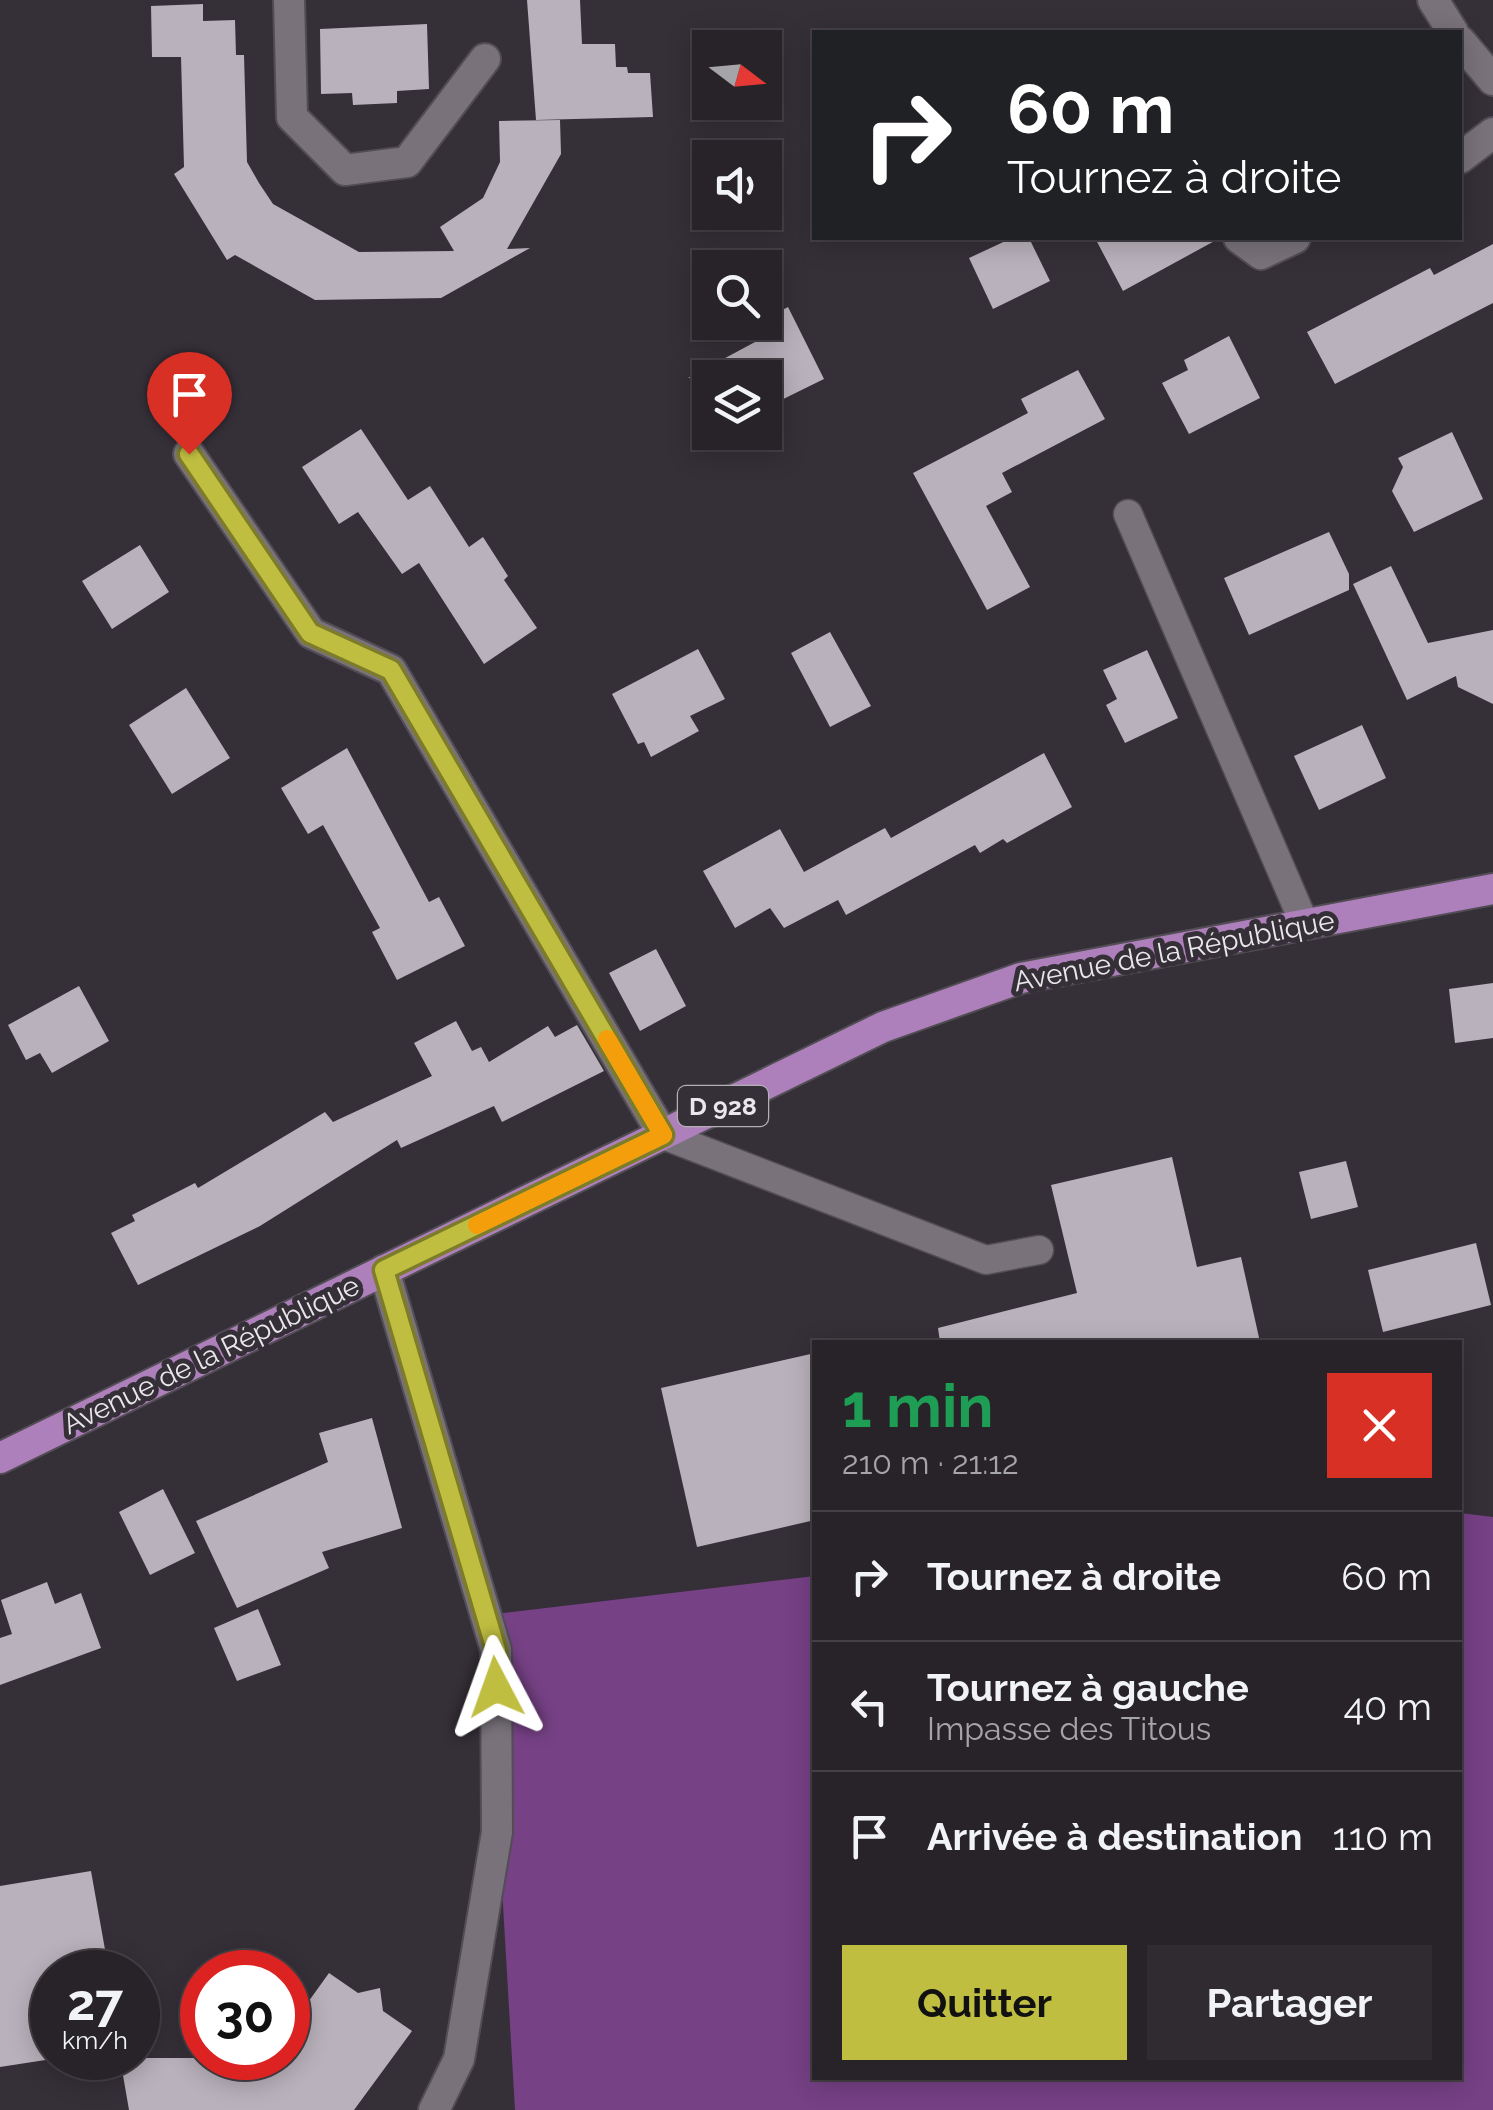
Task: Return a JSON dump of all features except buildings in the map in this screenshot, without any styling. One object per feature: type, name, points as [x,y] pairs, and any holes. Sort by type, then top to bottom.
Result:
[{"type":"main road","name":"Avenue de la République","points":[[3,1450],[384,1270],[882,1027],[1021,978],[1493,889]]},
{"type":"street","points":[[290,0],[292,117],[344,170],[407,162],[485,59]]},
{"type":"street","points":[[1433,0],[1452,30]]},
{"type":"street","points":[[1462,42],[1493,80]]},
{"type":"street","points":[[1462,156],[1493,133]]},
{"type":"street","points":[[1242,240],[1260,254],[1291,240]]},
{"type":"street","points":[[189,454],[310,633],[391,670],[663,1135]]},
{"type":"street","points":[[384,1270],[496,1650],[497,1832],[460,2058],[434,2110]]},
{"type":"lane","points":[[1128,514],[1305,926]]},
{"type":"lane","points":[[663,1135],[986,1260],[1040,1250]]},
{"type":"shaded area","points":[[1462,1513],[1493,1517],[1493,2110],[515,2110],[486,1615],[812,1576],[812,2080],[1462,2080]]},
{"type":"slow traffic","points":[[477,1225],[663,1135],[607,1039]]},
{"type":"route","points":[[189,454],[310,633],[391,670],[663,1135],[384,1270],[496,1650],[496,1687]]}]
